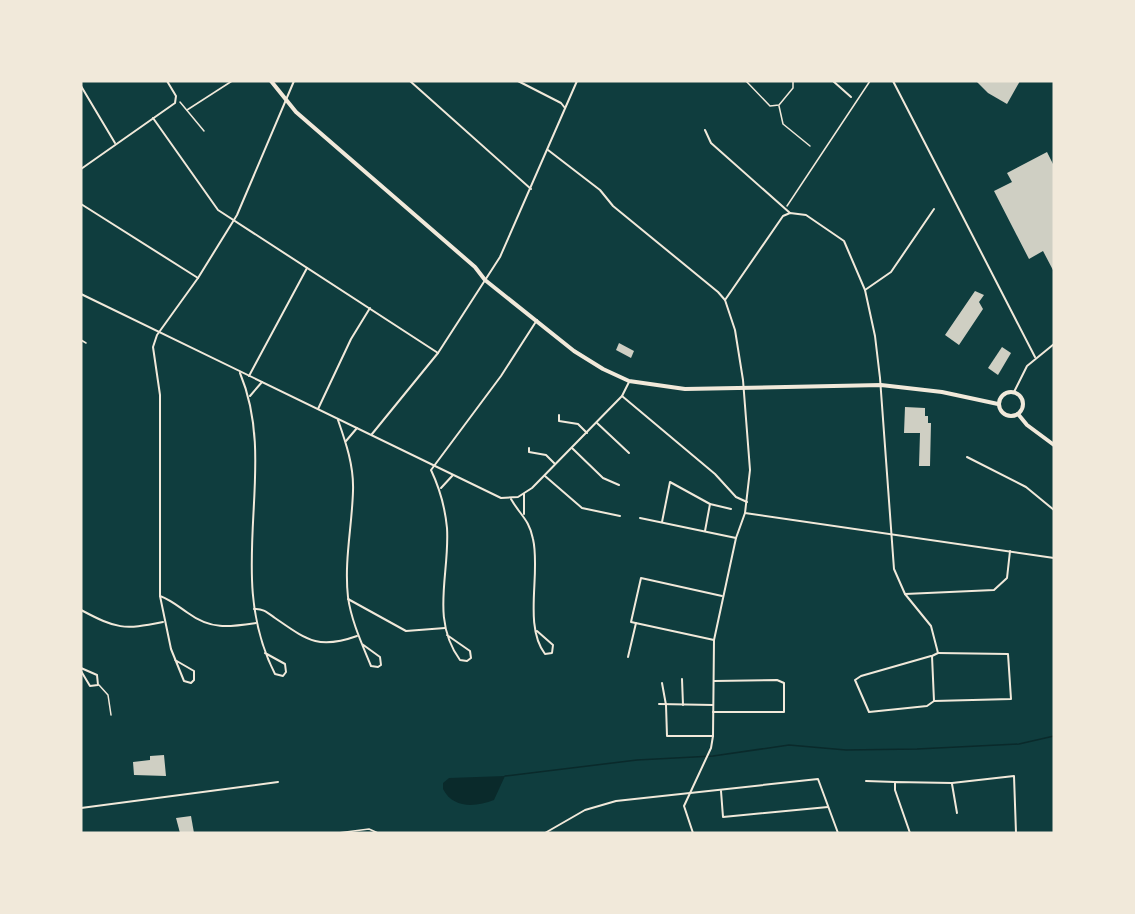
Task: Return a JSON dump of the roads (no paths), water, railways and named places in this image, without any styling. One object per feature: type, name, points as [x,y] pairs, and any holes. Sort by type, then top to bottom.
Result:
[{"type":"main road","points":[[271,81],[285,101],[475,267],[485,280],[593,363],[629,381],[685,388],[881,385],[942,392],[998,404],[1004,414],[1011,416],[1018,414],[1023,403],[1020,396],[1014,392],[1003,394],[998,404]]},
{"type":"main road","points":[[1018,414],[1028,425],[1054,445]]},
{"type":"street","points":[[81,169],[177,99],[167,81]]},
{"type":"street","points":[[175,660],[194,671],[194,681],[184,681],[175,660],[164,622],[160,596],[160,395],[153,347],[160,332],[198,278],[233,220],[294,81]]},
{"type":"street","points":[[410,81],[531,189]]},
{"type":"street","points":[[518,81],[561,103],[565,108]]},
{"type":"street","points":[[372,435],[438,353],[500,256],[577,81]]},
{"type":"street","points":[[833,81],[851,97]]},
{"type":"street","points":[[893,81],[1035,357]]},
{"type":"street","points":[[81,87],[115,144]]},
{"type":"street","points":[[153,118],[218,210],[438,353]]},
{"type":"street","points":[[705,130],[711,143],[790,213],[806,215],[844,241],[865,290],[874,330],[881,385],[894,569],[905,594],[931,626],[938,653]]},
{"type":"street","points":[[548,150],[600,190],[613,207],[725,300],[735,330],[743,387],[750,470],[745,513],[736,538],[714,640],[713,736],[709,752],[689,793],[684,811],[693,833]]},
{"type":"street","points":[[81,204],[167,256],[198,278]]},
{"type":"street","points":[[865,290],[891,272],[934,209]]},
{"type":"street","points":[[725,300],[778,219],[790,213]]},
{"type":"street","points":[[249,376],[307,268]]},
{"type":"street","points":[[81,294],[494,495],[511,499],[525,494],[545,476],[622,396],[629,381]]},
{"type":"street","points":[[318,409],[351,339],[370,308]]},
{"type":"street","points":[[447,634],[470,651],[471,658],[467,661],[459,660],[447,634],[445,628],[442,597],[447,530],[441,489],[431,470],[501,376],[537,320]]},
{"type":"street","points":[[1014,392],[1024,370],[1035,357],[1054,344]]},
{"type":"street","points":[[240,371],[250,396],[255,445],[250,564],[254,609],[266,653],[275,674],[282,676],[287,668],[285,664],[266,653]]},
{"type":"street","points":[[250,396],[261,382]]},
{"type":"street","points":[[622,396],[715,474],[736,497],[747,502]]},
{"type":"street","points":[[559,415],[559,421],[578,424],[587,433]]},
{"type":"street","points":[[338,419],[346,441],[353,490],[347,564],[348,599],[358,636],[371,666],[378,668],[381,665],[380,657],[362,644]]},
{"type":"street","points":[[597,423],[629,453]]},
{"type":"street","points":[[346,441],[357,428]]},
{"type":"street","points":[[529,448],[529,452],[546,455],[556,465]]},
{"type":"street","points":[[572,448],[603,478],[620,485]]},
{"type":"street","points":[[967,457],[1026,487],[1054,510]]},
{"type":"street","points":[[441,489],[453,475]]},
{"type":"street","points":[[545,476],[582,508],[620,516]]},
{"type":"street","points":[[662,522],[670,482],[710,504],[731,508]]},
{"type":"street","points":[[525,494],[524,514],[535,546],[537,632],[542,650],[545,654],[552,653],[553,645],[537,632]]},
{"type":"street","points":[[511,499],[524,514]]},
{"type":"street","points":[[705,531],[710,504]]},
{"type":"street","points":[[745,513],[1054,558]]},
{"type":"street","points":[[640,518],[736,538]]},
{"type":"street","points":[[905,594],[994,591],[1007,578],[1010,551]]},
{"type":"street","points":[[714,640],[631,622],[641,578],[723,596]]},
{"type":"street","points":[[160,596],[169,599],[200,622],[213,627],[256,623]]},
{"type":"street","points":[[348,599],[406,631],[445,628]]},
{"type":"street","points":[[254,609],[266,611],[313,641],[334,643],[358,636]]},
{"type":"street","points":[[81,610],[114,627],[128,628],[164,622]]},
{"type":"street","points":[[628,657],[636,622]]},
{"type":"street","points":[[938,653],[1008,654],[1011,699],[934,701],[927,706],[869,712],[866,710],[855,680],[861,675],[938,653]]},
{"type":"street","points":[[932,656],[934,701]]},
{"type":"street","points":[[81,669],[97,675],[98,685],[90,686],[81,669]]},
{"type":"street","points":[[682,679],[683,705]]},
{"type":"street","points":[[713,681],[777,680],[784,683],[786,690],[784,712],[713,712]]},
{"type":"street","points":[[662,683],[666,705],[667,736],[713,736]]},
{"type":"street","points":[[659,704],[713,705]]},
{"type":"street","points":[[866,781],[952,783],[1014,776],[1016,833]]},
{"type":"street","points":[[545,833],[585,810],[610,802],[632,798],[721,791],[726,787],[818,779],[838,833]]},
{"type":"street","points":[[81,808],[278,782]]},
{"type":"street","points":[[896,782],[895,790],[910,833]]},
{"type":"street","points":[[952,783],[957,813]]},
{"type":"street","points":[[721,791],[723,817],[828,807]]},
{"type":"lane","points":[[746,81],[770,106],[779,105],[794,88],[793,81]]},
{"type":"lane","points":[[779,105],[783,124],[810,146]]},
{"type":"lane","points":[[81,340],[86,343]]},
{"type":"lane","points":[[98,685],[108,695],[111,715]]},
{"type":"lane","points":[[338,833],[369,829],[378,833]]},
{"type":"water","points":[[505,776],[494,800],[480,804],[459,803],[447,796],[443,789],[443,783],[449,778]]},
{"type":"waterway","points":[[505,776],[637,760],[713,756],[789,745],[846,750],[917,749],[1019,744],[1054,736]]}]
